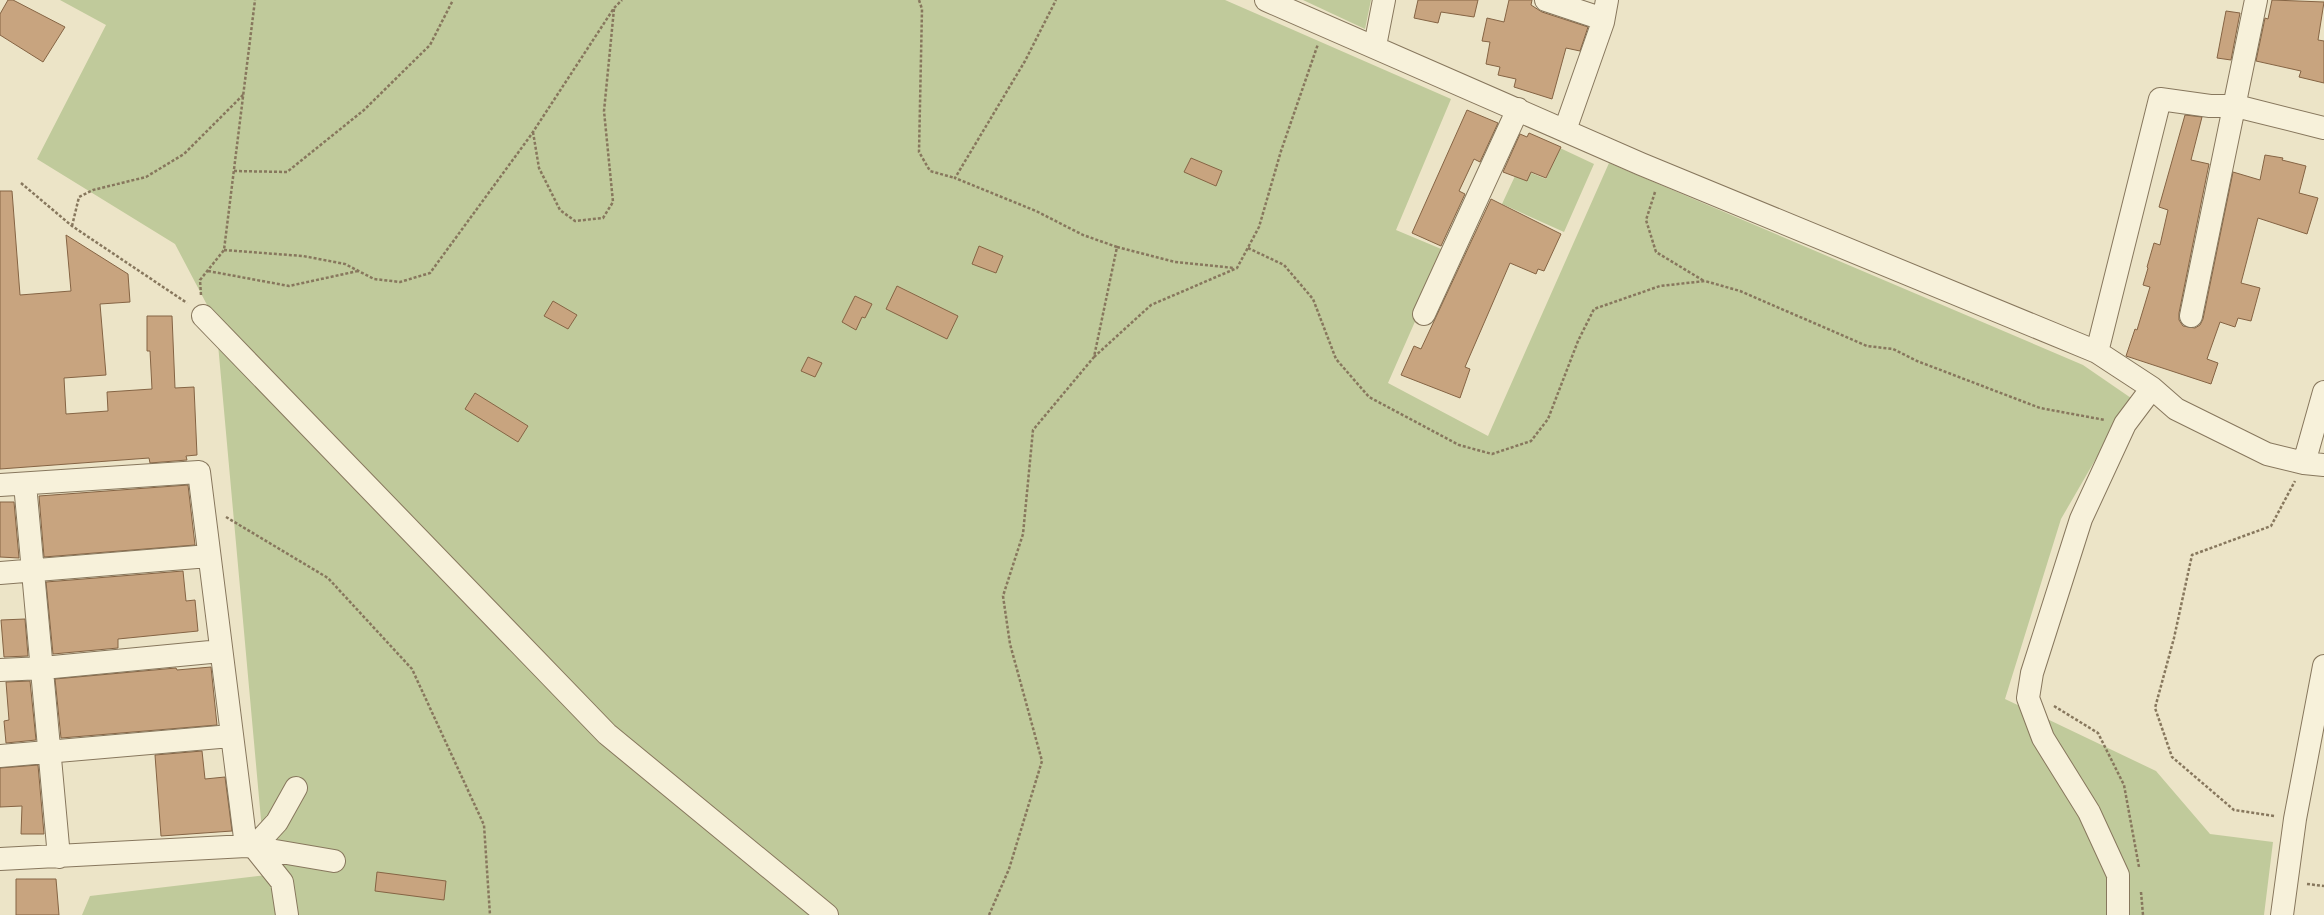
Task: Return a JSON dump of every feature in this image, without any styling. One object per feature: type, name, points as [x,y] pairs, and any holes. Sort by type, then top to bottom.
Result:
[{"type":"street","points":[[1266,0],[1324,27],[1376,46],[1661,172],[2097,352],[2152,388],[2183,412],[2267,454],[2314,464],[2324,392]]},
{"type":"street","points":[[1376,46],[1384,0]]},
{"type":"street","points":[[1546,0],[1605,9],[1565,130]]},
{"type":"street","points":[[2192,316],[2236,106],[2256,0]]},
{"type":"street","points":[[2097,352],[2160,99],[2210,106],[2236,106],[2324,128]]},
{"type":"street","points":[[1424,314],[1518,109]]},
{"type":"street","points":[[202,316],[607,734],[827,915]]},
{"type":"street","points":[[2118,915],[2118,875],[2089,812],[2043,738],[2028,698],[2032,673],[2081,519],[2125,424],[2152,388]]},
{"type":"street","points":[[0,485],[199,472],[231,736],[250,846],[282,882],[287,915]]},
{"type":"street","points":[[24,484],[51,752],[59,857]]},
{"type":"street","points":[[0,573],[209,556]]},
{"type":"street","points":[[0,670],[43,668],[221,651]]},
{"type":"street","points":[[2282,915],[2295,820],[2324,666]]},
{"type":"street","points":[[0,756],[231,736]]},
{"type":"street","points":[[250,846],[277,822],[296,788]]},
{"type":"street","points":[[0,859],[250,846],[334,861]]},
{"type":"path","points":[[202,316],[200,280],[224,250],[255,0]]},
{"type":"path","points":[[234,171],[287,172],[364,110],[430,45],[453,0]]},
{"type":"path","points":[[224,250],[303,256],[345,264],[374,279],[400,282],[430,273],[533,132],[614,8],[622,0]]},
{"type":"path","points":[[919,0],[922,9],[919,152],[930,171],[955,178],[1036,211],[1083,235],[1117,247],[1175,262],[1236,268]]},
{"type":"path","points":[[955,178],[1025,61],[1056,0]]},
{"type":"path","points":[[533,132],[539,168],[560,210],[575,221],[603,218],[613,202],[604,111],[614,8]]},
{"type":"path","points":[[989,915],[1009,869],[1042,762],[1010,644],[1003,596],[1022,534],[1033,430],[1094,357],[1151,305],[1236,268],[1259,227],[1281,152],[1324,27]]},
{"type":"path","points":[[72,226],[80,197],[93,190],[146,177],[184,154],[243,94]]},
{"type":"path","points":[[1661,172],[1646,220],[1656,252],[1704,281],[1740,291],[1866,346],[1893,349],[1917,361],[2040,408],[2125,424]]},
{"type":"path","points":[[21,183],[72,226],[186,302],[202,316]]},
{"type":"path","points":[[1094,357],[1117,247]]},
{"type":"path","points":[[1248,248],[1284,265],[1313,299],[1336,359],[1369,397],[1459,445],[1492,454],[1531,441],[1548,419],[1578,341],[1594,309],[1660,286],[1704,281]]},
{"type":"path","points":[[207,271],[289,286],[358,271]]},
{"type":"path","points":[[2295,820],[2234,810],[2172,757],[2155,708],[2174,638],[2192,555],[2270,526],[2314,464]]},
{"type":"path","points":[[203,504],[328,578],[412,669],[484,824],[490,915]]},
{"type":"path","points":[[2048,703],[2098,733],[2124,785],[2139,875]]},
{"type":"path","points":[[2141,891],[2143,915]]},
{"type":"green space","points":[[60,0],[1225,0],[1451,99],[1396,230],[1446,251],[1388,383],[1488,436],[1609,163],[2083,365],[2131,398],[2061,519],[2005,699],[2156,771],[2210,834],[2273,842],[2264,915],[82,915],[90,896],[266,875],[216,322],[175,244],[37,159],[106,25]]},
{"type":"green space","points":[[1303,0],[1371,0],[1365,29]]},
{"type":"green space","points":[[1560,148],[1594,164],[1564,232],[1502,204],[1515,176],[1525,180],[1529,172],[1546,179]]},
{"type":"building","points":[[8,0],[13,0],[65,27],[43,62],[0,35],[0,14]]},
{"type":"building","points":[[1418,0],[1478,0],[1474,17],[1441,12],[1438,23],[1414,18]]},
{"type":"building","points":[[1509,0],[1532,0],[1531,5],[1542,12],[1588,27],[1580,51],[1566,48],[1552,99],[1514,87],[1516,79],[1498,75],[1500,67],[1486,64],[1490,42],[1482,41],[1487,18],[1504,22]]},
{"type":"building","points":[[2272,0],[2324,2],[2318,40],[2324,41],[2324,83],[2299,77],[2301,71],[2256,61],[2265,18],[2268,19]]},
{"type":"building","points":[[2226,11],[2240,13],[2231,60],[2217,58]]},
{"type":"building","points":[[1467,110],[1498,123],[1480,162],[1474,159],[1459,191],[1465,194],[1441,246],[1412,233]]},
{"type":"building","points":[[2185,115],[2202,117],[2191,160],[2209,164],[2179,313],[2179,320],[2183,326],[2195,328],[2200,325],[2203,319],[2233,172],[2260,180],[2265,155],[2283,158],[2282,160],[2306,166],[2299,193],[2318,198],[2307,234],[2258,218],[2241,283],[2260,288],[2251,321],[2238,318],[2235,327],[2220,322],[2207,359],[2218,363],[2211,384],[2126,356],[2135,329],[2137,330],[2150,287],[2143,285],[2154,243],[2160,245],[2168,210],[2159,207]]},
{"type":"building","points":[[1529,133],[1561,147],[1546,178],[1531,172],[1527,181],[1503,172],[1520,134],[1527,137]]},
{"type":"building","points":[[1191,158],[1222,171],[1216,186],[1184,172]]},
{"type":"building","points":[[0,191],[12,191],[20,295],[71,291],[66,235],[128,274],[130,302],[100,304],[106,375],[64,378],[66,414],[108,411],[107,392],[152,389],[150,351],[147,351],[147,316],[172,316],[175,388],[194,387],[197,455],[186,456],[187,460],[150,463],[149,458],[0,469]]},
{"type":"building","points":[[1491,199],[1561,234],[1544,271],[1538,269],[1536,274],[1510,263],[1465,367],[1470,369],[1460,398],[1401,375],[1414,346],[1421,349]]},
{"type":"building","points":[[979,246],[1003,256],[996,273],[972,264]]},
{"type":"building","points":[[897,286],[958,316],[947,339],[886,309]]},
{"type":"building","points":[[855,296],[872,304],[865,318],[862,317],[856,330],[842,322]]},
{"type":"building","points":[[553,301],[577,315],[568,329],[544,316]]},
{"type":"building","points":[[808,357],[822,363],[815,377],[801,371]]},
{"type":"building","points":[[475,393],[528,426],[518,442],[465,409]]},
{"type":"building","points":[[188,485],[195,545],[44,557],[39,496]]},
{"type":"building","points":[[0,502],[14,502],[19,558],[0,557]]},
{"type":"building","points":[[183,571],[186,601],[195,600],[198,631],[118,639],[118,648],[53,654],[46,582]]},
{"type":"building","points":[[25,619],[28,656],[4,657],[1,620]]},
{"type":"building","points":[[211,667],[217,725],[61,738],[55,679],[176,668],[177,670]]},
{"type":"building","points":[[30,681],[36,740],[6,743],[4,721],[9,720],[6,682]]},
{"type":"building","points":[[202,751],[205,779],[225,777],[232,831],[161,836],[155,755]]},
{"type":"building","points":[[38,765],[44,834],[21,834],[22,806],[0,807],[0,768]]},
{"type":"building","points":[[377,872],[446,881],[444,900],[375,891]]},
{"type":"building","points":[[16,879],[56,879],[59,915],[16,915]]}]
